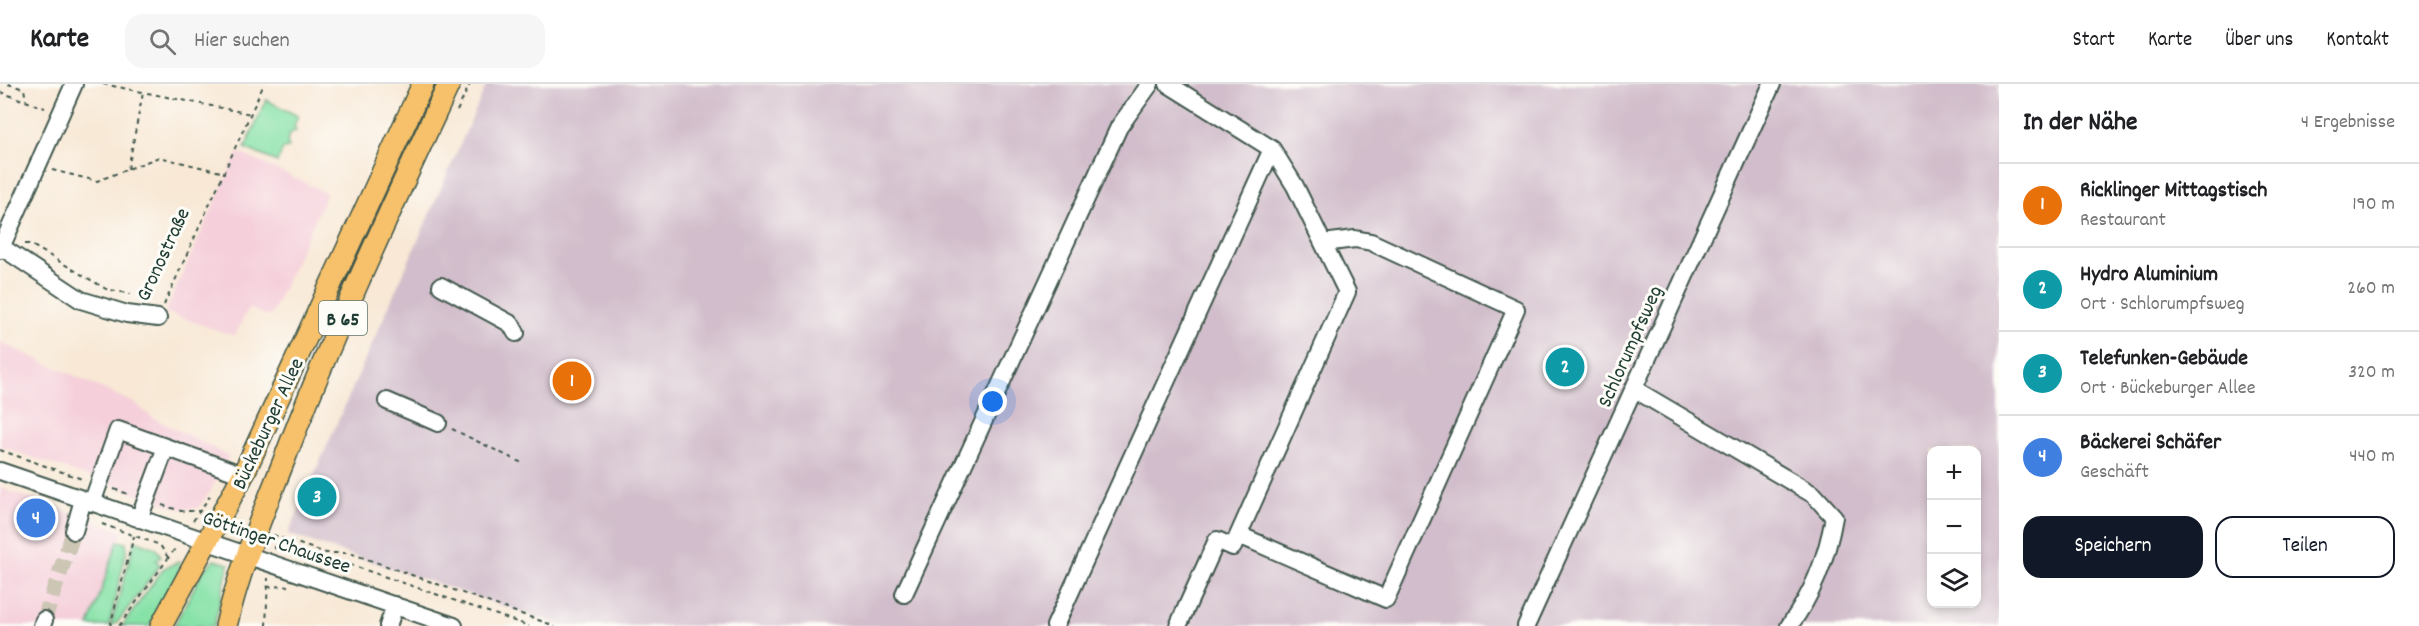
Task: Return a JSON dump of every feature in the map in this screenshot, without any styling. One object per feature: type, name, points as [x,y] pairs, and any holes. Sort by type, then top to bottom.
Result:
[{"type":"main road","name":"Bückeburger Allee","points":[[161,626],[243,475],[423,84]]},
{"type":"main road","name":"Bückeburger Allee","points":[[226,626],[248,556],[310,393],[449,84]]},
{"type":"street","points":[[0,248],[74,84]]},
{"type":"street","points":[[904,594],[1119,126],[1150,84]]},
{"type":"street","points":[[1168,84],[1272,149],[1295,186],[1347,292],[1233,547],[1217,540],[1178,626]]},
{"type":"street","name":"Schlorumpfsweg","points":[[1526,626],[1772,84]]},
{"type":"street","points":[[1055,626],[1272,149]]},
{"type":"street","points":[[1239,535],[1386,599],[1516,309],[1371,242],[1355,239],[1323,243]]},
{"type":"street","name":"Gronostraße","points":[[0,248],[81,300],[127,314],[158,318]]},
{"type":"street","points":[[441,286],[511,324],[516,333]]},
{"type":"street","points":[[1634,389],[1814,495],[1834,517],[1829,547],[1811,594],[1802,626]]},
{"type":"street","points":[[387,401],[443,425]]},
{"type":"street","points":[[74,531],[118,430],[243,475]]},
{"type":"street","points":[[139,519],[166,447]]},
{"type":"street","name":"Göttinger Chaussee","points":[[0,471],[454,626]]},
{"type":"street","points":[[1789,626],[1811,594]]},
{"type":"street","points":[[388,626],[395,605]]},
{"type":"path","points":[[8,84],[24,90]]},
{"type":"path","points":[[26,84],[24,90],[27,102]]},
{"type":"path","points":[[103,84],[251,114]]},
{"type":"path","name":"Gronostraße","points":[[158,318],[264,84]]},
{"type":"path","points":[[0,92],[61,114]]},
{"type":"path","points":[[127,170],[143,92]]},
{"type":"path","points":[[38,167],[97,181],[159,157],[225,173]]},
{"type":"path","points":[[0,248],[30,244],[106,289],[131,294]]},
{"type":"path","points":[[443,425],[524,464]]},
{"type":"path","points":[[110,626],[134,535]]},
{"type":"path","points":[[271,535],[326,554],[350,553],[555,626]]},
{"type":"path","points":[[266,626],[267,580],[275,546]]},
{"type":"path","points":[[119,626],[169,559]]},
{"type":"path","points":[[345,563],[529,626]]},
{"type":"shaded area","points":[[487,84],[1999,84],[1999,626],[564,626],[288,534]]},
{"type":"shaded area","points":[[238,152],[327,193],[270,317],[248,308],[235,336],[165,312]]},
{"type":"shaded area","points":[[0,342],[136,404],[153,418],[229,456],[210,492],[198,508],[180,509],[0,446]]},
{"type":"shaded area","points":[[0,488],[122,531],[89,626],[0,626]]},
{"type":"green space","points":[[266,100],[298,116],[294,125],[296,131],[290,133],[287,141],[289,148],[283,149],[277,162],[245,148]]},
{"type":"green space","points":[[135,540],[156,548],[161,556],[156,560],[160,565],[117,623],[111,626]]},
{"type":"green space","points":[[118,541],[126,543],[127,549],[110,621],[108,626],[89,626]]},
{"type":"green space","points":[[214,560],[229,564],[214,626],[174,626],[203,571]]},
{"type":"green space","points":[[180,561],[178,575],[149,626],[122,626],[164,568]]},
{"type":"tunnel","points":[[44,620],[74,531]]},
{"type":"place","name":"Hydro Aluminium","points":[[1565,367]]},
{"type":"place","name":"Ricklinger Mittagstisch","points":[[572,381]]},
{"type":"place","name":"Telefunken-Gebäude","points":[[317,497]]},
{"type":"place","name":"Bäckerei Schäfer","points":[[36,518]]}]
